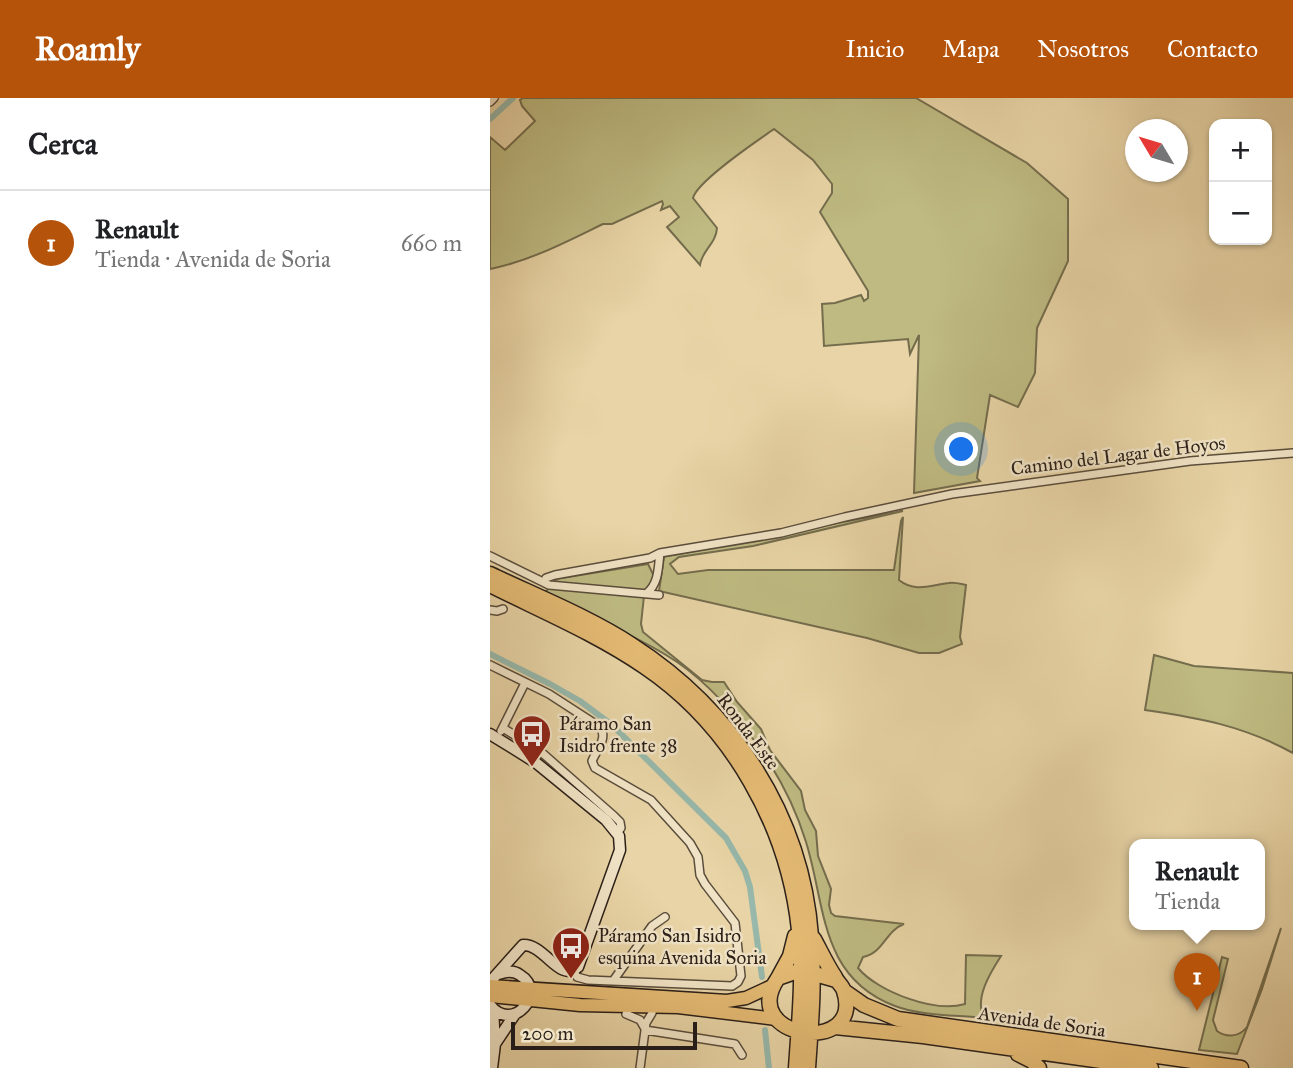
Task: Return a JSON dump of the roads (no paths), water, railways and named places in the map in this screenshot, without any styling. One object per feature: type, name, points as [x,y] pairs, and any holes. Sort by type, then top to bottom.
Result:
[{"type":"highway","name":"Ronda Este","points":[[490,573],[629,643],[657,662],[694,692],[750,759],[781,815],[801,875],[808,971],[804,1032],[796,1068]]},
{"type":"highway","name":"Ronda Este","points":[[490,585],[612,646],[675,689],[699,713],[738,761],[762,801],[779,842],[805,931]]},
{"type":"highway","points":[[796,1068],[790,1042],[770,1003],[775,982],[805,931],[840,985],[845,1012],[818,1049],[809,1068]]},
{"type":"highway","points":[[775,982],[808,971]]},
{"type":"highway","name":"Avenida de Soria","points":[[808,971],[840,985],[875,1011],[898,1019],[1241,1068]]},
{"type":"highway","points":[[780,1022],[804,1032]]},
{"type":"highway","name":"Avenida de Soria","points":[[804,1032],[833,1028],[962,1042],[1151,1068]]},
{"type":"highway","name":"Ronda Este","points":[[804,1032],[809,1068]]},
{"type":"highway","points":[[962,1042],[1024,1056],[1039,1068]]},
{"type":"highway","points":[[1060,1068],[1074,1063],[1098,1066],[1118,1063]]},
{"type":"main road","points":[[492,981],[530,995],[586,1006],[678,1007],[780,1022]]},
{"type":"main road","points":[[491,1003],[530,995],[727,1001],[746,998],[775,982]]},
{"type":"street","points":[[490,102],[494,98]]},
{"type":"street","name":"Camino del Lagar de Hoyos","points":[[546,578],[650,558],[660,553],[781,533],[952,494],[1190,461],[1293,453]]},
{"type":"street","points":[[647,593],[656,580],[660,553]]},
{"type":"street","points":[[490,556],[549,585],[659,595]]},
{"type":"street","points":[[490,610],[503,609]]},
{"type":"street","points":[[490,666],[567,704],[600,727],[604,737],[592,761],[595,768],[651,800],[664,813],[690,843],[698,857],[700,874],[705,884],[735,923],[741,976],[735,985],[725,987],[588,980],[577,977],[574,971]]},
{"type":"street","points":[[525,683],[497,733],[606,820],[617,833],[620,850],[578,967],[574,971]]},
{"type":"street","points":[[613,981],[652,926],[665,917]]},
{"type":"street","points":[[492,981],[523,945],[538,948],[559,969],[574,971]]},
{"type":"street","points":[[491,1003],[504,1015],[515,1014],[522,1010],[530,995],[516,963],[515,952]]},
{"type":"street","points":[[492,981],[507,971],[521,975]]},
{"type":"street","points":[[491,1003],[495,1044],[492,1068]]},
{"type":"street","points":[[640,1068],[645,1030],[652,1013]]},
{"type":"street","points":[[495,1044],[515,1014]]},
{"type":"street","points":[[626,1014],[640,1020],[645,1030]]},
{"type":"street","points":[[645,1030],[735,1044],[742,1055]]},
{"type":"waterway","points":[[490,119],[513,98]]},
{"type":"waterway","points":[[490,654],[580,701],[612,725],[726,838],[745,871],[750,887],[762,977]]},
{"type":"waterway","points":[[765,1030],[769,1068]]},
{"type":"place","name":"Páramo San Isidro frente 38","points":[[532,768]]},
{"type":"place","name":"Páramo San Isidro esquina Avenida Soria","points":[[571,980]]},
{"type":"place","name":"Renault","points":[[1197,1011]]}]
